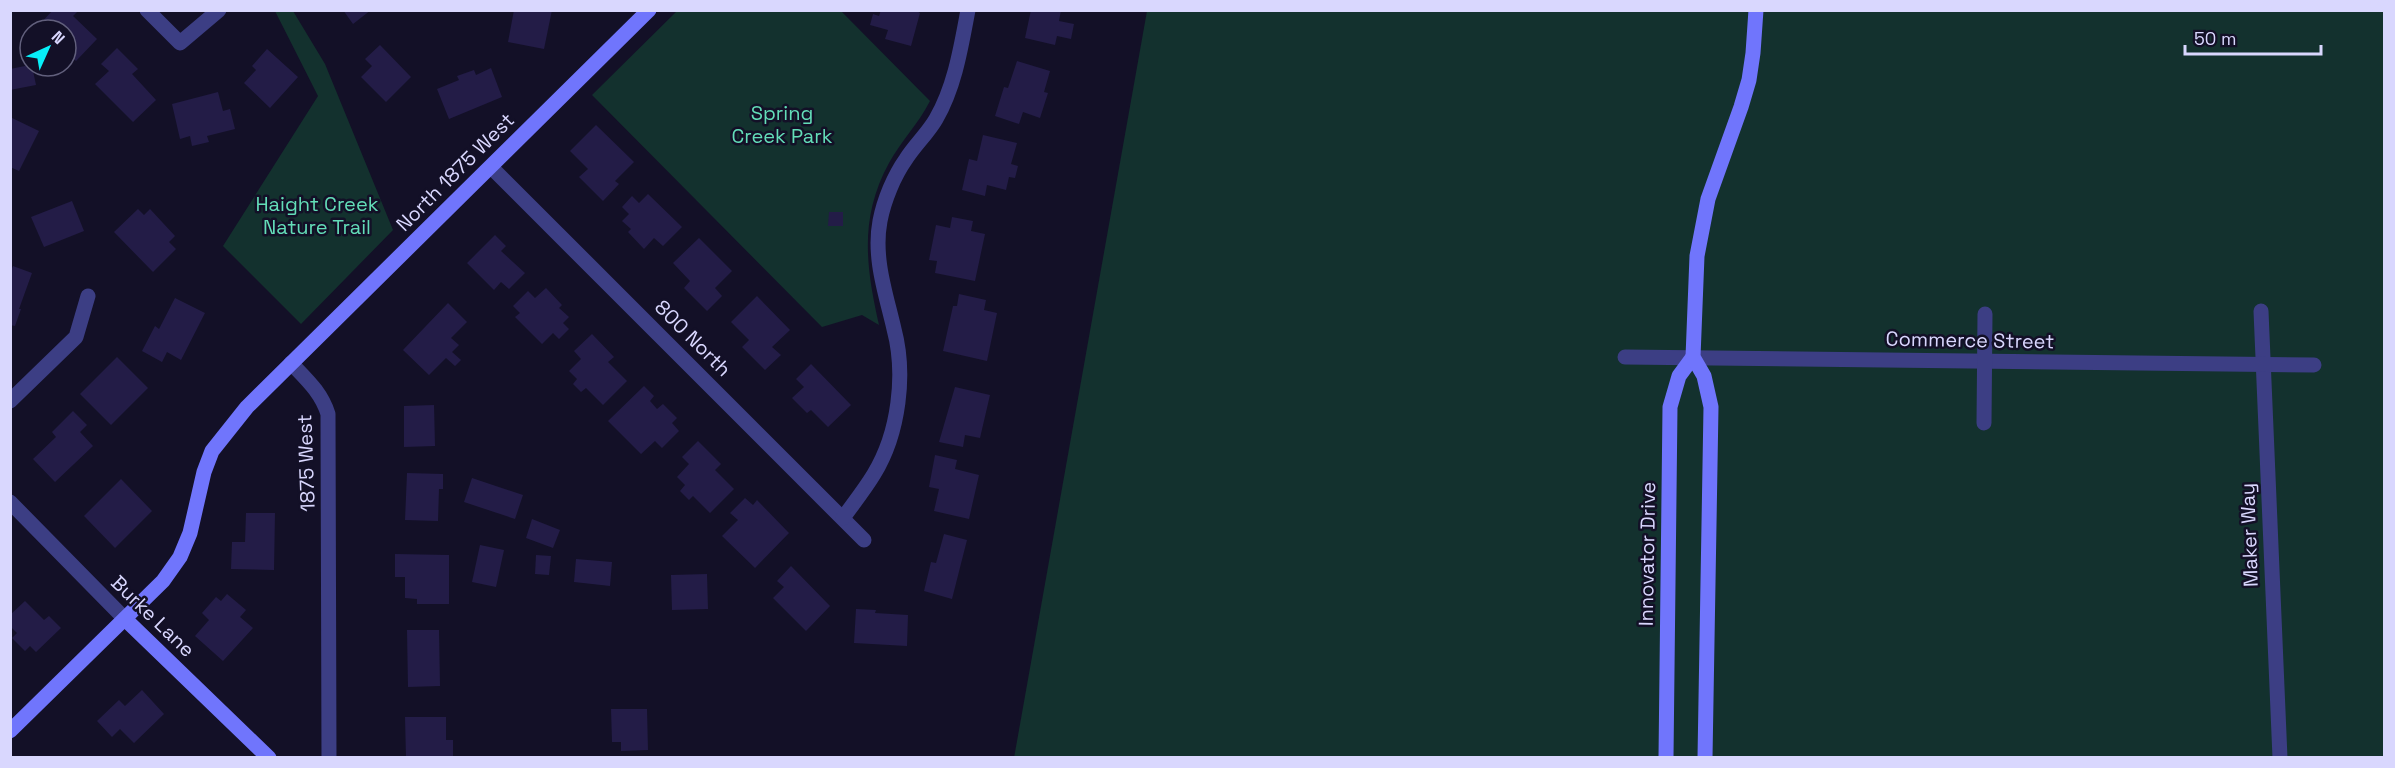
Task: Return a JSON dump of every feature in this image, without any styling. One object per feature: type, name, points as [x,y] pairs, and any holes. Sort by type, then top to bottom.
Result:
[{"type":"street","points":[[147,10],[180,43],[219,10]]},
{"type":"street","name":"North 1875 West","points":[[291,363],[649,10]]},
{"type":"street","points":[[843,518],[875,473],[890,438],[897,407],[899,371],[895,331],[884,291],[879,256],[880,222],[890,191],[905,160],[936,120],[949,90],[960,55],[968,10]]},
{"type":"street","points":[[1705,758],[1711,407],[1704,376],[1693,357],[1695,285],[1702,228],[1715,177],[1742,107],[1749,80],[1756,10]]},
{"type":"street","name":"800 North","points":[[491,166],[864,540]]},
{"type":"street","points":[[10,401],[76,337],[88,296]]},
{"type":"street","name":"Maker Way","points":[[2261,311],[2280,758]]},
{"type":"street","points":[[1984,423],[1985,315]]},
{"type":"street","name":"Commerce Street","points":[[1625,357],[2314,365]]},
{"type":"street","name":"Innovator Drive","points":[[1666,758],[1670,406],[1679,376],[1693,357]]},
{"type":"street","points":[[10,730],[164,581],[180,557],[190,533],[204,472],[212,451],[247,407],[291,363]]},
{"type":"street","name":"1875 West","points":[[291,363],[316,389],[323,399],[328,414],[329,758]]},
{"type":"street","name":"Burke Lane","points":[[10,502],[269,758]]},
{"type":"green space","name":"Haight Creek Nature Trail","points":[[275,11],[293,11],[325,64],[393,230],[301,324],[223,246],[318,96]]},
{"type":"green space","name":"Spring Creek Park","points":[[677,11],[841,11],[930,101],[889,163],[879,183],[873,203],[868,243],[871,283],[879,325],[862,315],[822,327],[592,95]]},
{"type":"green space","points":[[1147,11],[2384,11],[2384,757],[1014,758]]},
{"type":"building","points":[[53,10],[79,10],[73,16],[75,18],[46,18]]},
{"type":"building","points":[[343,10],[371,10],[353,24]]},
{"type":"building","points":[[514,10],[552,10],[544,49],[508,42]]},
{"type":"building","points":[[881,10],[915,10],[920,13],[911,46],[885,39],[888,30],[870,25],[873,14],[879,16]]},
{"type":"building","points":[[1031,10],[1061,10],[1059,21],[1074,24],[1071,39],[1057,36],[1055,45],[1025,38]]},
{"type":"building","points":[[78,21],[97,39],[78,59]]},
{"type":"building","points":[[380,45],[411,77],[386,102],[361,77],[372,66],[365,59]]},
{"type":"building","points":[[117,48],[138,69],[132,74],[156,100],[133,122],[95,84],[109,71],[101,64]]},
{"type":"building","points":[[267,49],[298,77],[270,108],[244,83],[256,70],[252,66]]},
{"type":"building","points":[[1017,61],[1050,71],[1044,92],[1048,93],[1040,118],[1023,112],[1019,124],[995,116],[1004,87],[1008,88]]},
{"type":"building","points":[[18,67],[18,78],[35,78],[36,85],[10,90],[10,69]]},
{"type":"building","points":[[491,68],[502,97],[449,119],[437,89],[459,80],[457,76],[474,70],[476,75]]},
{"type":"building","points":[[218,92],[223,111],[230,109],[235,129],[207,136],[209,142],[192,146],[190,136],[180,139],[172,104]]},
{"type":"building","points":[[10,117],[39,131],[19,171],[10,167]]},
{"type":"building","points":[[596,125],[634,162],[615,181],[619,184],[603,201],[579,177],[588,169],[570,151]]},
{"type":"building","points":[[983,135],[1017,143],[1011,164],[1018,166],[1015,178],[1009,177],[1006,190],[987,185],[985,196],[962,190],[969,159],[977,161]]},
{"type":"building","points":[[648,194],[682,227],[663,246],[654,238],[644,249],[628,232],[631,229],[622,221],[629,214],[622,207],[632,196],[639,203]]},
{"type":"building","points":[[72,201],[84,231],[44,247],[31,217]]},
{"type":"building","points":[[138,209],[144,215],[150,209],[175,236],[169,242],[176,249],[153,272],[114,232]]},
{"type":"building","points":[[829,212],[843,212],[843,226],[828,226]]},
{"type":"building","points":[[952,217],[973,221],[971,231],[985,234],[975,281],[935,273],[937,261],[929,260],[936,225],[950,228]]},
{"type":"building","points":[[495,235],[506,246],[501,251],[525,273],[509,289],[501,282],[494,290],[467,263]]},
{"type":"building","points":[[699,238],[732,271],[715,288],[722,296],[707,311],[684,288],[690,281],[673,263]]},
{"type":"building","points":[[13,266],[32,273],[15,326],[10,325],[10,273]]},
{"type":"building","points":[[546,288],[562,305],[559,308],[569,317],[563,323],[569,329],[559,339],[553,333],[542,344],[515,317],[520,313],[513,306],[528,291],[535,298]]},
{"type":"building","points":[[959,294],[986,300],[984,310],[997,313],[987,361],[943,351],[953,306],[957,306]]},
{"type":"building","points":[[757,296],[790,330],[772,347],[781,355],[765,370],[742,347],[749,340],[731,322]]},
{"type":"building","points":[[175,298],[205,313],[181,360],[167,352],[162,362],[142,351],[155,326],[159,329]]},
{"type":"building","points":[[448,303],[467,322],[451,338],[459,345],[452,352],[461,360],[455,366],[446,358],[429,375],[403,350]]},
{"type":"building","points":[[592,334],[614,357],[608,362],[627,381],[603,405],[586,388],[581,392],[573,384],[577,379],[569,371],[581,359],[574,351]]},
{"type":"building","points":[[117,357],[148,388],[111,425],[80,394]]},
{"type":"building","points":[[811,364],[851,405],[828,427],[811,410],[807,413],[792,398],[804,387],[796,379]]},
{"type":"building","points":[[644,386],[654,396],[650,401],[657,409],[663,404],[677,418],[672,423],[679,431],[662,448],[655,441],[641,454],[608,421]]},
{"type":"building","points":[[955,387],[990,395],[980,438],[965,435],[963,447],[939,442]]},
{"type":"building","points":[[434,405],[435,446],[404,447],[404,406]]},
{"type":"building","points":[[73,411],[87,425],[80,432],[93,446],[55,482],[33,459],[56,437],[52,432]]},
{"type":"building","points":[[698,441],[721,464],[715,470],[734,489],[710,513],[693,496],[689,500],[680,491],[685,485],[677,477],[689,464],[682,457]]},
{"type":"building","points":[[935,455],[957,460],[955,469],[979,475],[969,519],[934,511],[939,489],[929,487]]},
{"type":"building","points":[[407,473],[443,474],[443,489],[439,489],[438,521],[405,520]]},
{"type":"building","points":[[472,478],[523,495],[515,519],[464,502]]},
{"type":"building","points":[[121,479],[152,511],[115,548],[84,516]]},
{"type":"building","points":[[745,498],[753,505],[757,500],[789,533],[755,568],[722,536],[738,520],[730,513]]},
{"type":"building","points":[[246,513],[275,513],[274,570],[231,569],[232,542],[245,542]]},
{"type":"building","points":[[532,519],[560,530],[553,548],[526,538]]},
{"type":"building","points":[[944,534],[967,540],[952,599],[924,591],[931,562],[936,563]]},
{"type":"building","points":[[480,545],[504,550],[496,587],[472,582]]},
{"type":"building","points":[[395,554],[449,555],[449,604],[417,604],[417,599],[405,598],[405,577],[395,577]]},
{"type":"building","points":[[536,555],[551,556],[549,575],[535,574]]},
{"type":"building","points":[[576,559],[612,562],[610,586],[574,582]]},
{"type":"building","points":[[791,566],[830,606],[806,631],[773,598],[784,587],[777,581]]},
{"type":"building","points":[[707,574],[708,609],[672,610],[671,575]]},
{"type":"building","points":[[227,594],[246,610],[240,617],[253,628],[223,661],[195,636],[209,620],[202,613],[216,597],[221,601]]},
{"type":"building","points":[[25,601],[44,620],[49,616],[61,628],[36,652],[30,646],[25,651],[12,638],[17,633],[10,626],[10,615]]},
{"type":"building","points":[[856,609],[908,615],[907,646],[854,643]]},
{"type":"building","points":[[407,630],[439,630],[440,686],[408,687]]},
{"type":"building","points":[[142,690],[164,714],[134,743],[120,729],[112,737],[97,721],[119,700],[125,706]]},
{"type":"building","points":[[611,709],[647,709],[648,750],[621,751],[621,742],[612,742]]},
{"type":"building","points":[[405,717],[446,717],[446,740],[453,740],[453,758],[406,758]]}]
